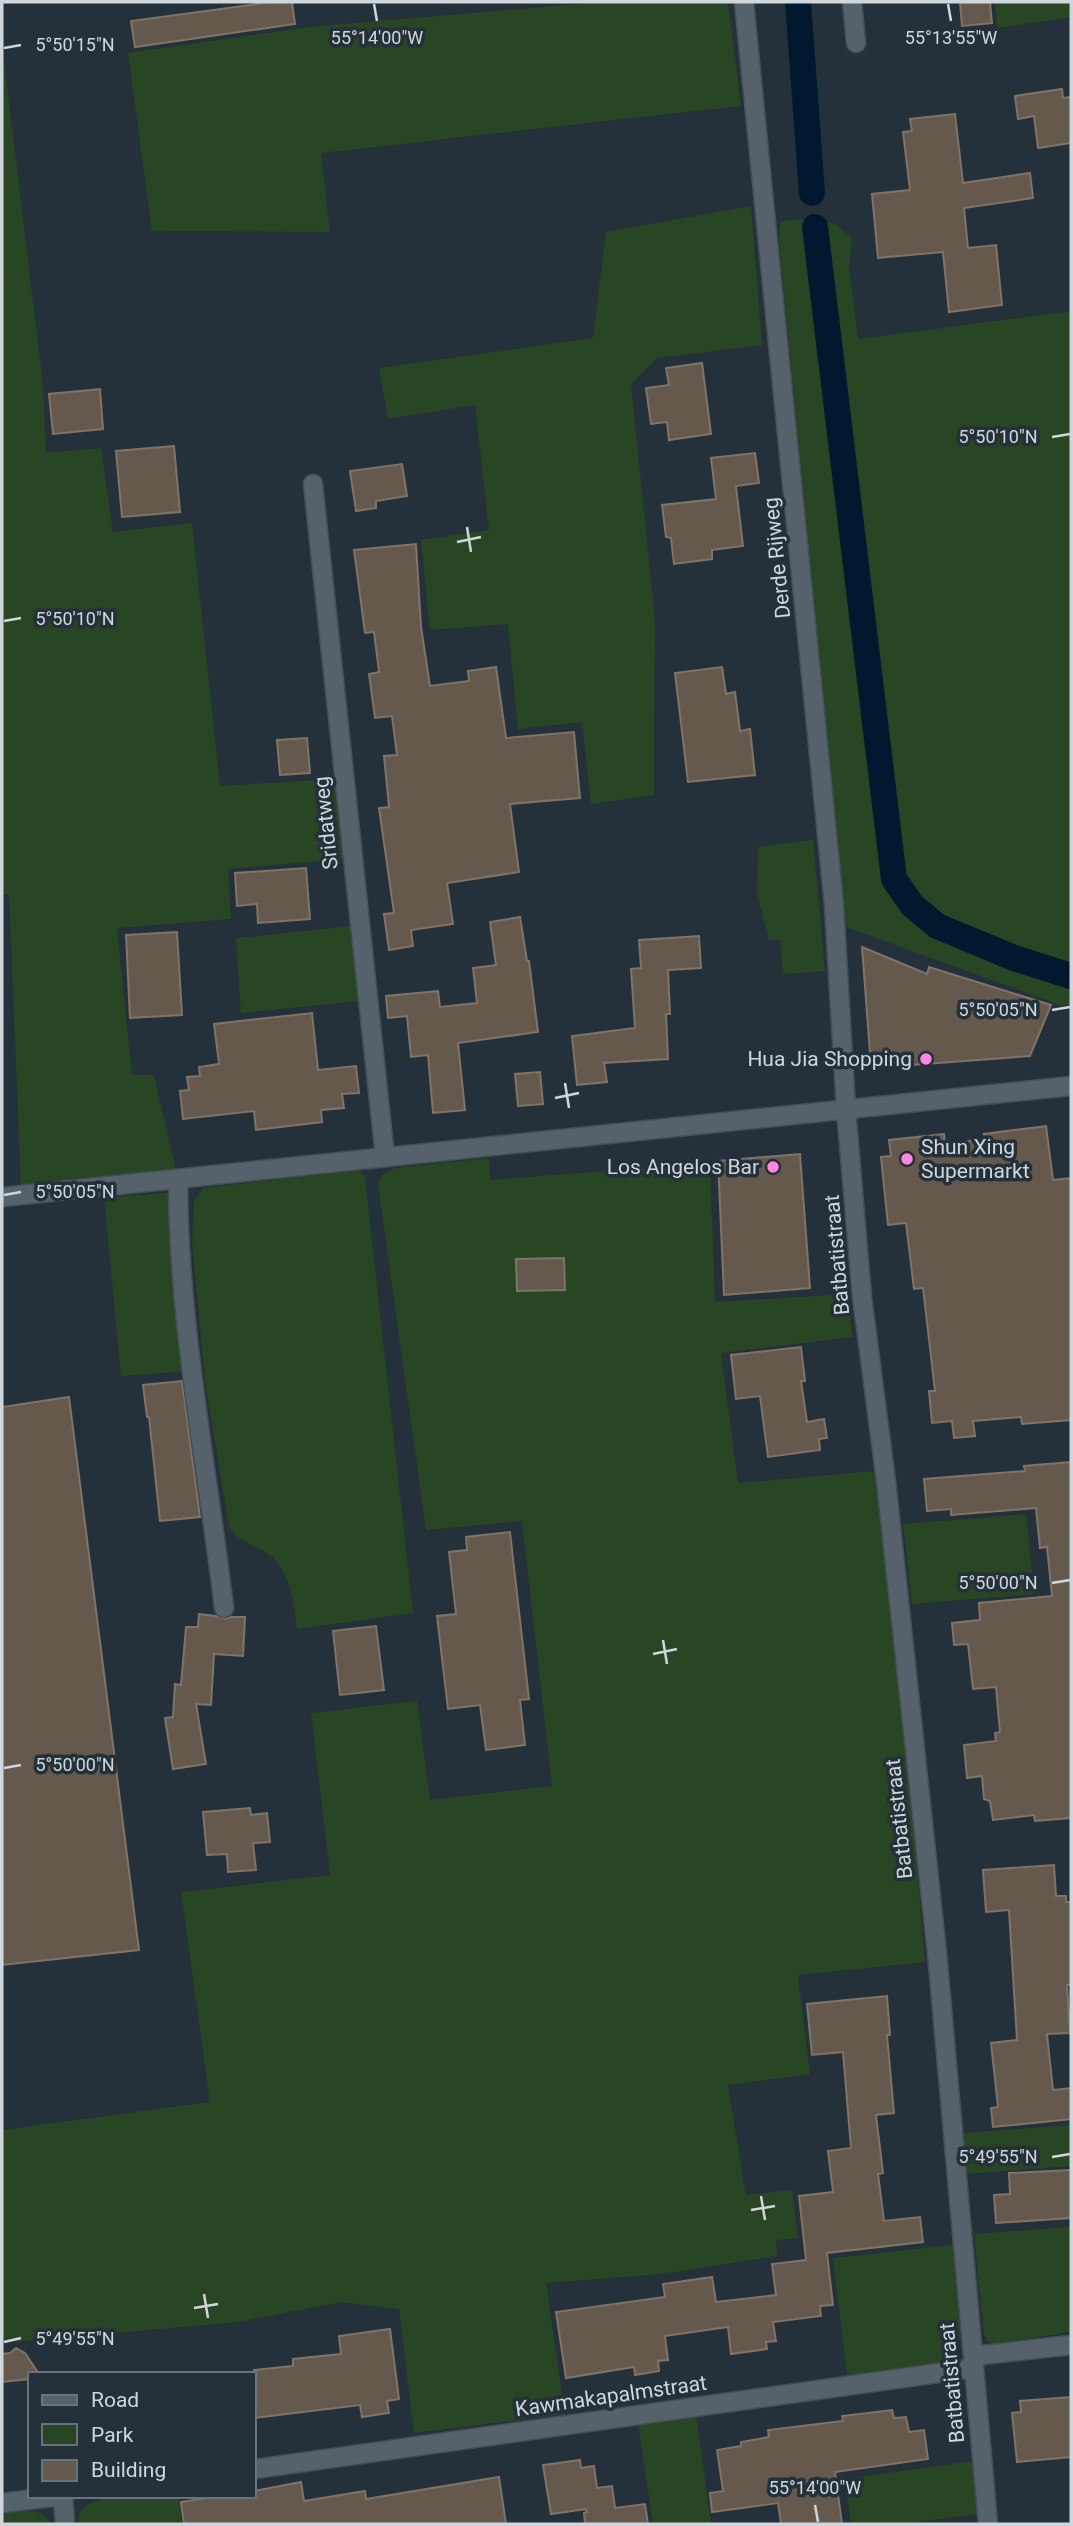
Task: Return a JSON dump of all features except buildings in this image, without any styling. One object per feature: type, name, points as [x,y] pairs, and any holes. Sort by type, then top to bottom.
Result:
[{"type":"street","name":"Derde Rijweg","points":[[744,2],[833,891],[846,1110]]},
{"type":"street","points":[[852,2],[856,43]]},
{"type":"street","name":"Sridatweg","points":[[313,484],[385,1157]]},
{"type":"street","points":[[2,1197],[1071,1086]]},
{"type":"street","name":"Batbatistraat","points":[[846,1110],[862,1297],[887,1494],[935,1940],[988,2524]]},
{"type":"street","points":[[178,1178],[180,1250],[188,1344],[224,1608]]},
{"type":"street","name":"Kawmakapalmstraat","points":[[256,2469],[974,2362],[1071,2345]]},
{"type":"street","points":[[2,2503],[45,2498]]},
{"type":"street","points":[[62,2498],[65,2524]]},
{"type":"green space","points":[[600,2],[728,2],[741,106],[321,153],[330,232],[152,231],[128,53],[309,27]]},
{"type":"green space","points":[[995,2],[1071,2],[1071,17],[997,28]]},
{"type":"green space","points":[[4,61],[43,385],[46,453],[101,448],[113,532],[192,523],[220,786],[335,779],[343,859],[228,869],[231,919],[117,928],[132,1075],[154,1075],[176,1170],[21,1186],[9,895],[2,894]]},
{"type":"green space","points":[[751,206],[762,345],[657,358],[631,384],[655,620],[654,795],[591,804],[582,722],[518,729],[508,624],[430,630],[421,540],[489,530],[475,405],[388,419],[379,368],[593,338],[606,232]]},
{"type":"green space","points":[[798,219],[834,223],[852,238],[849,269],[858,339],[1071,311],[1071,1009],[846,927],[779,240],[780,222]]},
{"type":"green space","points":[[813,840],[825,971],[783,974],[780,940],[769,940],[757,894],[758,847]]},
{"type":"green space","points":[[353,926],[359,1001],[241,1013],[236,938]]},
{"type":"green space","points":[[489,1158],[490,1180],[710,1163],[715,1302],[848,1294],[852,1337],[721,1353],[738,1483],[875,1471],[907,1744],[925,1962],[798,1975],[810,2074],[728,2085],[746,2195],[792,2190],[798,2238],[776,2240],[777,2256],[661,2274],[546,2283],[565,2414],[414,2433],[399,2309],[341,2302],[239,2322],[2,2343],[2,2130],[210,2102],[181,1892],[330,1875],[311,1713],[417,1701],[430,1800],[552,1786],[522,1521],[426,1530],[378,1184],[383,1174],[395,1168]]},
{"type":"green space","points":[[360,1170],[365,1177],[413,1613],[297,1629],[291,1591],[279,1565],[268,1554],[233,1533],[229,1527],[205,1382],[192,1242],[194,1200],[203,1188]]},
{"type":"green space","points":[[175,1192],[188,1371],[121,1376],[104,1198]]},
{"type":"green space","points":[[1026,1514],[1034,1594],[912,1604],[903,1524]]},
{"type":"green space","points":[[1071,2125],[1071,2166],[966,2174],[963,2133]]},
{"type":"green space","points":[[1070,2227],[1071,2332],[994,2344],[987,2341],[984,2334],[974,2234]]},
{"type":"green space","points":[[953,2245],[961,2336],[952,2355],[927,2365],[847,2376],[833,2258]]},
{"type":"green space","points":[[696,2415],[711,2524],[653,2524],[638,2424]]},
{"type":"green space","points":[[973,2461],[977,2514],[901,2524],[851,2524],[845,2479]]},
{"type":"green space","points":[[179,2498],[182,2524],[77,2524],[83,2509],[101,2499]]},
{"type":"green space","points":[[28,2510],[43,2514],[52,2524],[2,2524],[2,2513]]},
{"type":"waterway","points":[[798,2],[812,193]]},
{"type":"waterway","points":[[815,227],[894,879],[912,905],[937,926],[1014,958],[1071,976]]},
{"type":"place","name":"Hua Jia Shopping","points":[[926,1059]]},
{"type":"place","name":"Shun Xing Supermarkt","points":[[907,1159]]},
{"type":"place","name":"Los Angelos Bar","points":[[773,1167]]}]
